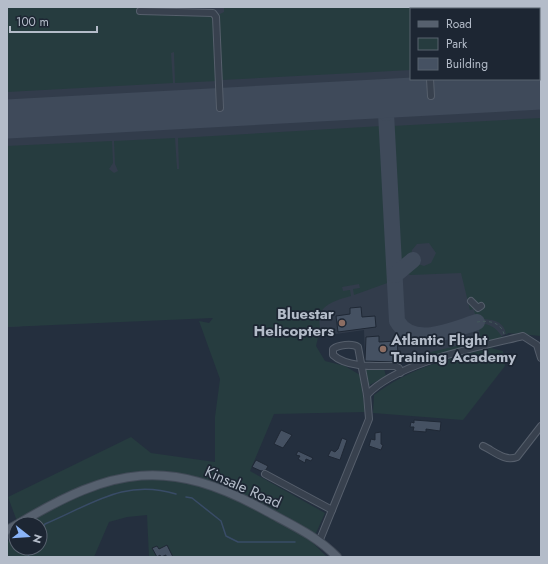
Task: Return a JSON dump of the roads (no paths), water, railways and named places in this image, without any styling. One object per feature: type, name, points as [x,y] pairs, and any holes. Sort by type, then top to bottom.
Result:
[{"type":"main road","name":"Kinsale Road","points":[[32,516],[71,495],[116,479],[160,475],[191,479],[218,488],[262,508],[319,542],[337,557]]},
{"type":"street","points":[[140,11],[213,13],[216,17],[220,108]]},
{"type":"street","points":[[430,80],[431,96]]},
{"type":"street","points":[[471,300],[478,308],[481,306]]},
{"type":"street","points":[[367,395],[376,387],[400,373],[429,360],[523,336],[537,345],[541,358]]},
{"type":"street","points":[[319,542],[369,419],[367,395],[360,366],[356,346],[336,347],[333,349],[333,355],[335,357],[360,366],[395,366],[399,368],[400,373]]},
{"type":"street","points":[[483,446],[511,459],[517,456],[541,426]]},
{"type":"street","points":[[265,474],[332,510]]},
{"type":"waterway","points":[[48,523],[93,502],[124,491],[140,489],[157,490],[176,494]]},
{"type":"waterway","points":[[186,497],[192,498],[221,521],[226,536],[238,542],[295,542]]},
{"type":"place","name":"Bluestar Helicopters","points":[[342,323]]},
{"type":"place","name":"Atlantic Flight Training Academy","points":[[383,349]]}]
